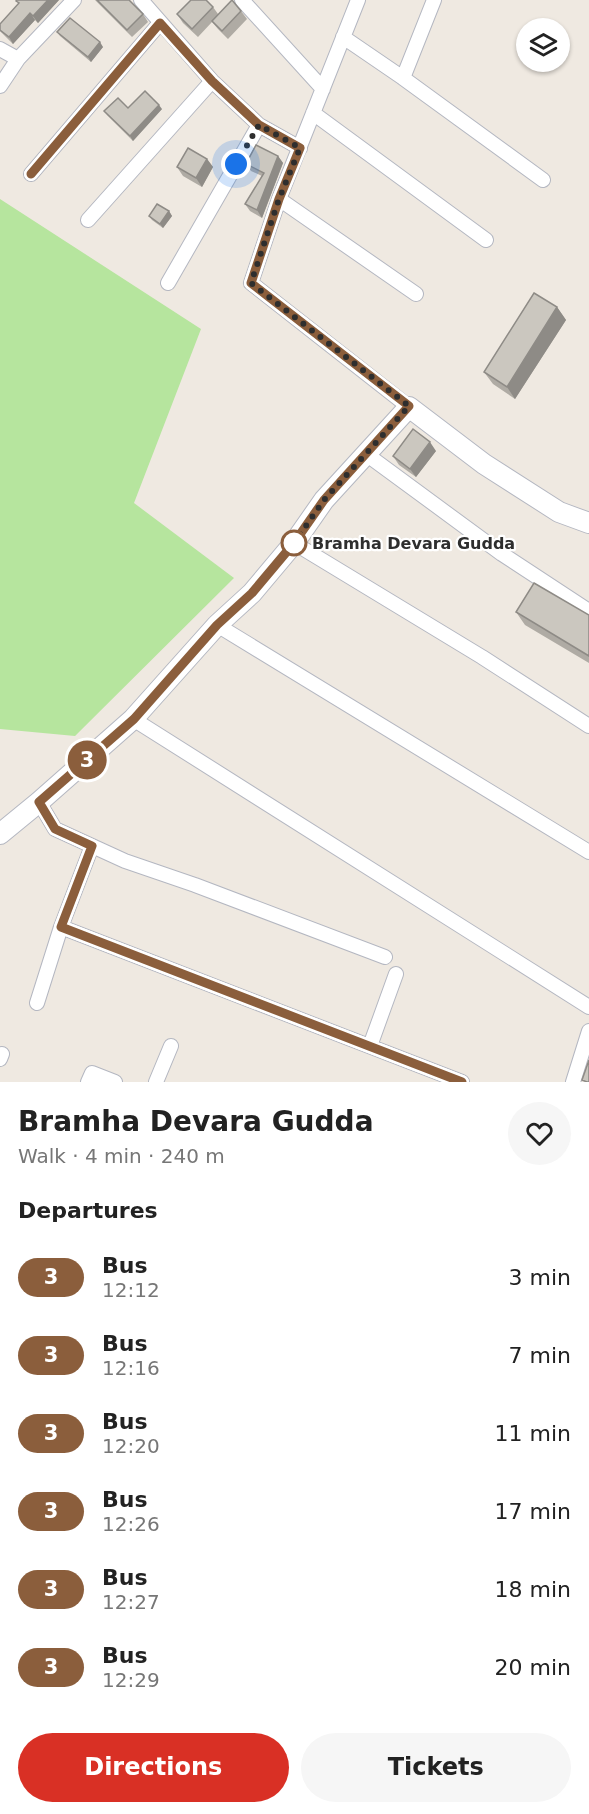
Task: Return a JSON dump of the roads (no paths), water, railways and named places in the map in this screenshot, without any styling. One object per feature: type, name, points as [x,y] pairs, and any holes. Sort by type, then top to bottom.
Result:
[{"type":"street","points":[[0,86],[18,59],[74,0]]},
{"type":"street","points":[[141,0],[212,81],[259,125],[300,148]]},
{"type":"street","points":[[242,0],[323,89]]},
{"type":"street","points":[[403,78],[434,0]]},
{"type":"street","points":[[356,1],[279,199],[251,283],[483,464],[559,512],[589,523]]},
{"type":"street","points":[[31,174],[160,23]]},
{"type":"street","points":[[342,38],[403,78],[543,180]]},
{"type":"street","points":[[0,49],[18,59]]},
{"type":"street","points":[[88,220],[212,81]]},
{"type":"street","points":[[313,113],[486,240]]},
{"type":"street","points":[[168,283],[259,125]]},
{"type":"street","points":[[279,199],[416,294]]},
{"type":"street","points":[[0,834],[134,719],[217,625],[252,593],[294,543],[324,500],[409,406]]},
{"type":"street","points":[[366,454],[502,554],[589,611]]},
{"type":"street","points":[[294,543],[482,657],[589,726]]},
{"type":"street","points":[[217,625],[589,852]]},
{"type":"street","points":[[134,719],[589,1007]]},
{"type":"street","points":[[39,802],[55,829],[125,861],[386,957]]},
{"type":"street","points":[[37,1003],[61,927],[92,846]]},
{"type":"street","points":[[61,927],[462,1082]]},
{"type":"street","points":[[370,1046],[396,974]]},
{"type":"street","points":[[573,1082],[589,1031]]},
{"type":"street","points":[[156,1082],[171,1046]]},
{"type":"street","points":[[88,1082],[92,1073],[115,1082]]},
{"type":"place","name":"Bramha Devara Gudda","points":[[294,543]]}]
